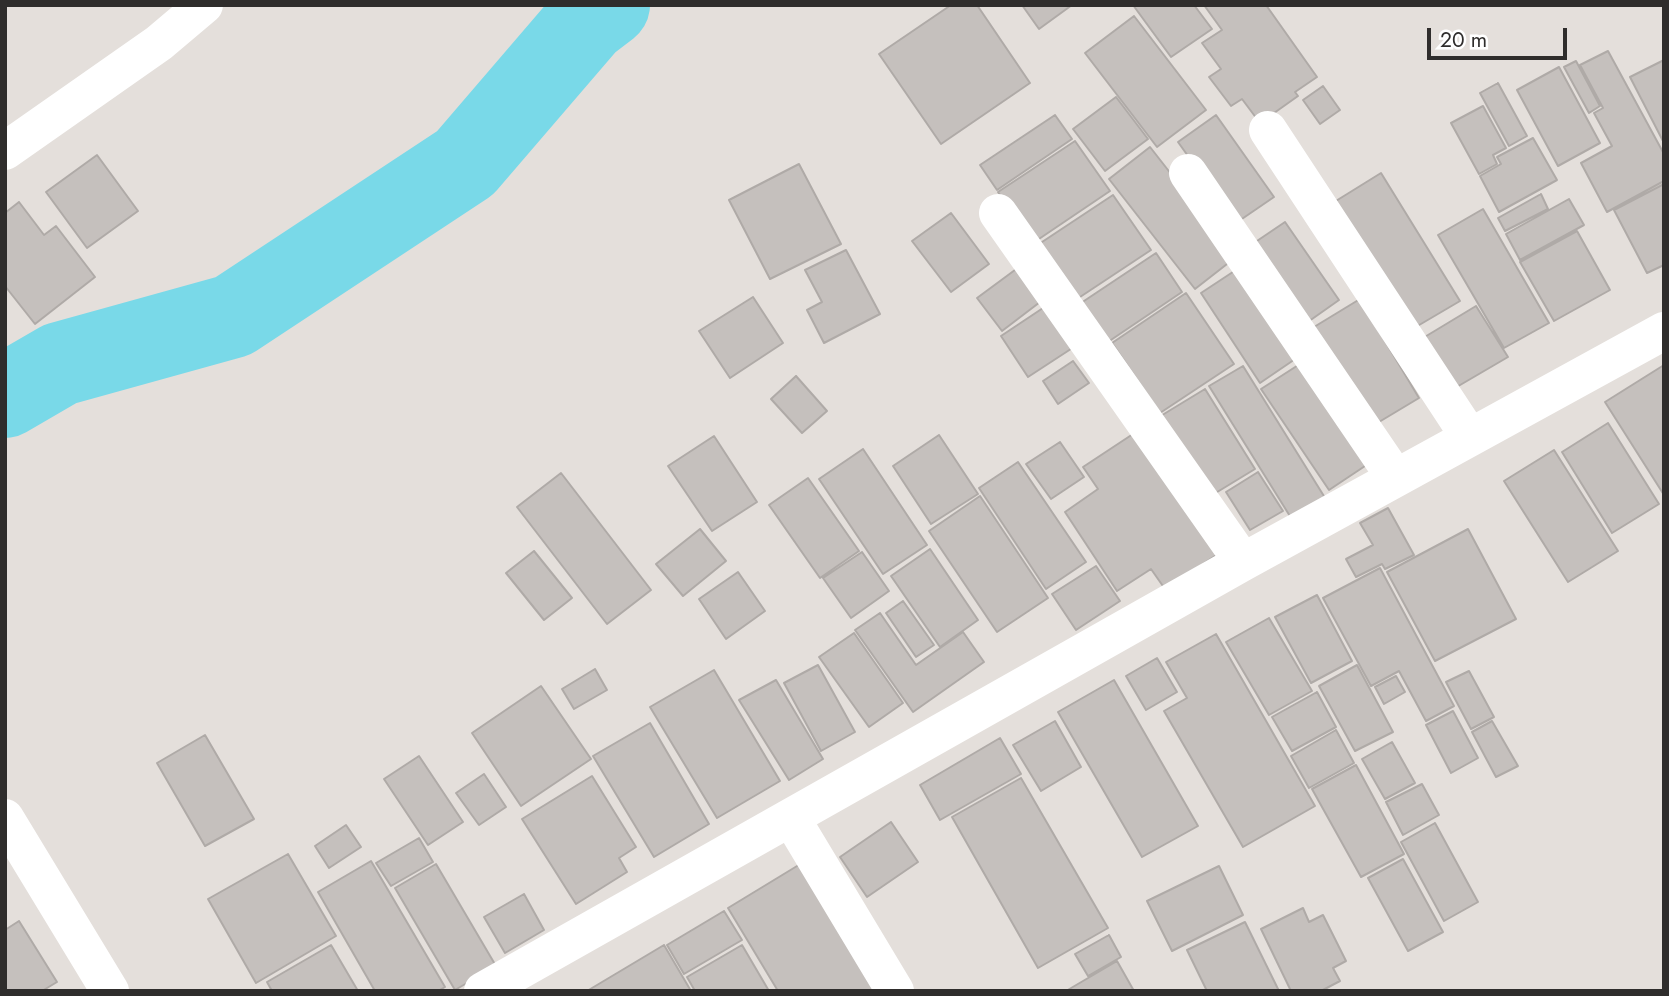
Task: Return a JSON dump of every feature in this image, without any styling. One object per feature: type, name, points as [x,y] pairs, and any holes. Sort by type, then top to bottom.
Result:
[{"type":"street","points":[[5,151],[159,43],[204,5]]},
{"type":"street","points":[[1268,130],[1469,436]]},
{"type":"street","points":[[1188,173],[1395,477]]},
{"type":"street","points":[[998,213],[1243,562]]},
{"type":"street","points":[[483,991],[1395,477],[1664,331]]},
{"type":"street","points":[[5,818],[110,991]]},
{"type":"street","points":[[792,818],[895,991]]},
{"type":"building","points":[[951,5],[977,5],[1030,83],[941,144],[879,54]]},
{"type":"building","points":[[1022,5],[1072,5],[1039,29]]},
{"type":"building","points":[[1133,5],[1194,5],[1212,29],[1171,57]]},
{"type":"building","points":[[1204,5],[1266,5],[1317,77],[1295,92],[1298,96],[1260,123],[1242,99],[1231,106],[1209,77],[1221,69],[1202,43],[1222,30]]},
{"type":"building","points":[[1134,16],[1206,110],[1157,147],[1085,53]]},
{"type":"building","points":[[1608,51],[1664,154],[1664,181],[1607,212],[1581,163],[1612,146],[1594,113],[1603,108],[1580,65]]},
{"type":"building","points":[[1664,60],[1664,143],[1630,77]]},
{"type":"building","points":[[1576,61],[1600,106],[1589,113],[1564,67]]},
{"type":"building","points":[[1559,67],[1600,143],[1558,166],[1517,90]]},
{"type":"building","points":[[1498,83],[1527,136],[1509,146],[1480,93]]},
{"type":"building","points":[[1323,86],[1340,110],[1320,124],[1303,100]]},
{"type":"building","points":[[1116,97],[1148,139],[1105,171],[1073,129]]},
{"type":"building","points":[[1483,106],[1506,148],[1493,155],[1497,164],[1479,174],[1451,123]]},
{"type":"building","points":[[1055,115],[1072,139],[997,190],[980,165]]},
{"type":"building","points":[[1216,115],[1274,197],[1236,223],[1178,142]]},
{"type":"building","points":[[1533,138],[1557,180],[1499,212],[1480,176],[1501,164],[1497,157]]},
{"type":"building","points":[[1075,141],[1110,191],[1033,243],[998,192]]},
{"type":"building","points":[[1150,147],[1236,257],[1195,289],[1109,179]]},
{"type":"building","points":[[97,155],[138,211],[87,248],[46,192]]},
{"type":"building","points":[[799,164],[841,244],[770,279],[729,200]]},
{"type":"building","points":[[1381,173],[1460,301],[1409,331],[1331,204]]},
{"type":"building","points":[[1664,184],[1664,265],[1647,273],[1614,210]]},
{"type":"building","points":[[1541,194],[1548,209],[1505,231],[1498,218]]},
{"type":"building","points":[[1113,195],[1151,250],[1074,301],[1036,246]]},
{"type":"building","points":[[1569,199],[1584,225],[1520,260],[1506,234]]},
{"type":"building","points":[[19,202],[44,235],[56,226],[95,277],[35,324],[5,286],[5,213]]},
{"type":"building","points":[[1483,209],[1549,323],[1504,348],[1438,235]]},
{"type":"building","points":[[951,213],[989,264],[951,292],[912,241]]},
{"type":"building","points":[[1285,222],[1339,300],[1305,324],[1251,245]]},
{"type":"building","points":[[1577,231],[1610,290],[1554,321],[1520,262]]},
{"type":"building","points":[[846,250],[880,314],[824,343],[807,310],[822,302],[805,270]]},
{"type":"building","points":[[1156,253],[1182,292],[1102,346],[1075,307]]},
{"type":"building","points":[[1245,264],[1304,353],[1260,383],[1201,293]]},
{"type":"building","points":[[1019,267],[1044,299],[1002,331],[977,298]]},
{"type":"building","points":[[1186,293],[1234,364],[1160,413],[1112,343]]},
{"type":"building","points":[[753,297],[783,343],[730,378],[699,331]]},
{"type":"building","points":[[1360,299],[1419,398],[1374,425],[1314,327]]},
{"type":"building","points":[[1049,304],[1077,345],[1028,377],[1001,336]]},
{"type":"building","points":[[1476,306],[1508,357],[1455,388],[1423,338]]},
{"type":"building","points":[[1073,361],[1089,383],[1058,404],[1043,381]]},
{"type":"building","points":[[1303,362],[1371,462],[1329,490],[1261,389]]},
{"type":"building","points":[[1664,365],[1664,495],[1605,402]]},
{"type":"building","points":[[1243,366],[1327,501],[1293,521],[1209,386]]},
{"type":"building","points":[[796,376],[827,411],[802,433],[771,399]]},
{"type":"building","points":[[1205,389],[1255,469],[1209,497],[1159,417]]},
{"type":"building","points":[[1608,423],[1659,504],[1612,533],[1562,452]]},
{"type":"building","points":[[1136,432],[1218,554],[1165,589],[1151,569],[1117,591],[1065,512],[1098,489],[1083,467]]},
{"type":"building","points":[[939,435],[978,494],[931,524],[893,466]]},
{"type":"building","points":[[714,436],[757,502],[712,531],[668,466]]},
{"type":"building","points":[[1060,442],[1084,477],[1051,499],[1026,464]]},
{"type":"building","points":[[863,449],[927,545],[883,574],[819,479]]},
{"type":"building","points":[[1554,450],[1618,551],[1568,582],[1504,481]]},
{"type":"building","points":[[1018,462],[1086,562],[1046,589],[979,488]]},
{"type":"building","points":[[1258,472],[1283,511],[1250,530],[1226,492]]},
{"type":"building","points":[[561,473],[651,590],[607,624],[517,507]]},
{"type":"building","points":[[808,478],[859,551],[820,578],[769,505]]},
{"type":"building","points":[[980,496],[1048,598],[997,632],[929,531]]},
{"type":"building","points":[[1388,508],[1414,555],[1385,569],[1382,564],[1356,577],[1346,559],[1373,545],[1360,523]]},
{"type":"building","points":[[700,529],[726,561],[683,596],[656,564]]},
{"type":"building","points":[[1468,529],[1516,619],[1435,661],[1387,572]]},
{"type":"building","points":[[930,549],[978,620],[940,647],[891,576]]},
{"type":"building","points":[[534,551],[572,598],[544,620],[506,573]]},
{"type":"building","points":[[862,552],[889,591],[851,618],[823,578]]},
{"type":"building","points":[[1096,566],[1120,601],[1076,630],[1052,594]]},
{"type":"building","points":[[1380,568],[1454,706],[1426,721],[1399,671],[1371,686],[1323,598]]},
{"type":"building","points":[[738,572],[765,611],[726,639],[699,599]]},
{"type":"building","points":[[1317,595],[1352,661],[1311,683],[1275,617]]},
{"type":"building","points":[[903,601],[934,645],[916,657],[886,613]]},
{"type":"building","points":[[880,613],[916,665],[963,632],[984,662],[913,712],[855,630]]},
{"type":"building","points":[[1269,618],[1312,691],[1269,715],[1226,642]]},
{"type":"building","points":[[854,633],[903,703],[869,727],[819,657]]},
{"type":"building","points":[[1216,634],[1315,806],[1243,847],[1164,711],[1187,698],[1166,662]]},
{"type":"building","points":[[1157,658],[1177,692],[1146,710],[1126,676]]},
{"type":"building","points":[[818,665],[855,732],[821,751],[784,683]]},
{"type":"building","points":[[1357,665],[1393,732],[1355,751],[1319,686]]},
{"type":"building","points":[[595,669],[607,690],[574,709],[562,689]]},
{"type":"building","points":[[714,670],[780,781],[717,818],[650,707]]},
{"type":"building","points":[[1469,671],[1494,717],[1471,729],[1446,682]]},
{"type":"building","points":[[1396,676],[1405,692],[1384,704],[1375,687]]},
{"type":"building","points":[[776,680],[823,759],[789,780],[739,700]]},
{"type":"building","points":[[1114,680],[1198,826],[1142,857],[1058,712]]},
{"type":"building","points":[[541,686],[591,759],[521,806],[472,733]]},
{"type":"building","points":[[1317,692],[1336,727],[1292,751],[1272,717]]},
{"type":"building","points":[[1453,711],[1478,758],[1451,773],[1426,725]]},
{"type":"building","points":[[1055,721],[1081,767],[1041,791],[1013,745]]},
{"type":"building","points":[[1492,721],[1518,766],[1496,777],[1472,732]]},
{"type":"building","points":[[650,723],[709,824],[654,857],[593,756]]},
{"type":"building","points":[[1336,730],[1354,763],[1309,788],[1291,756]]},
{"type":"building","points":[[205,735],[254,819],[205,846],[157,763]]},
{"type":"building","points":[[1000,738],[1021,774],[940,820],[920,785]]},
{"type":"building","points":[[1392,742],[1415,783],[1385,799],[1362,759]]},
{"type":"building","points":[[419,756],[463,822],[428,845],[384,779]]},
{"type":"building","points":[[1356,765],[1404,854],[1361,877],[1312,789]]},
{"type":"building","points":[[484,774],[506,807],[479,825],[456,793]]},
{"type":"building","points":[[592,776],[636,847],[619,858],[627,872],[576,904],[522,819]]},
{"type":"building","points":[[1021,778],[1108,928],[1038,968],[952,817]]},
{"type":"building","points":[[1422,784],[1439,815],[1403,835],[1386,802]]},
{"type":"building","points":[[891,822],[918,862],[867,897],[840,857]]},
{"type":"building","points":[[1435,823],[1478,902],[1444,921],[1401,842]]},
{"type":"building","points":[[346,825],[361,847],[329,868],[315,846]]},
{"type":"building","points":[[419,838],[433,862],[391,886],[376,863]]},
{"type":"building","points":[[288,854],[336,936],[256,983],[208,899]]},
{"type":"building","points":[[1403,859],[1443,932],[1408,951],[1368,878]]},
{"type":"building","points":[[371,861],[445,987],[438,991],[375,991],[318,892]]},
{"type":"building","points":[[802,863],[878,991],[778,991],[728,908]]},
{"type":"building","points":[[436,864],[496,966],[455,990],[395,888]]},
{"type":"building","points":[[1219,866],[1243,915],[1172,951],[1147,901]]},
{"type":"building","points":[[524,894],[544,930],[505,953],[484,917]]},
{"type":"building","points":[[1303,908],[1309,922],[1323,915],[1346,961],[1333,968],[1340,981],[1321,991],[1291,991],[1261,929]]},
{"type":"building","points":[[724,911],[742,940],[684,974],[667,945]]},
{"type":"building","points":[[19,921],[57,982],[42,991],[5,991],[5,930]]},
{"type":"building","points":[[1245,922],[1279,991],[1207,991],[1187,950]]},
{"type":"building","points":[[1109,935],[1121,957],[1088,976],[1075,954]]},
{"type":"building","points":[[331,945],[358,991],[272,991],[267,982]]},
{"type":"building","points":[[664,945],[691,991],[587,991]]},
{"type":"building","points":[[742,945],[769,991],[695,991],[687,977]]},
{"type":"building","points":[[1117,961],[1134,991],[1066,991]]},
{"type":"waterway","points":[[5,396],[60,364],[233,316],[465,163],[587,21],[608,5]]}]
